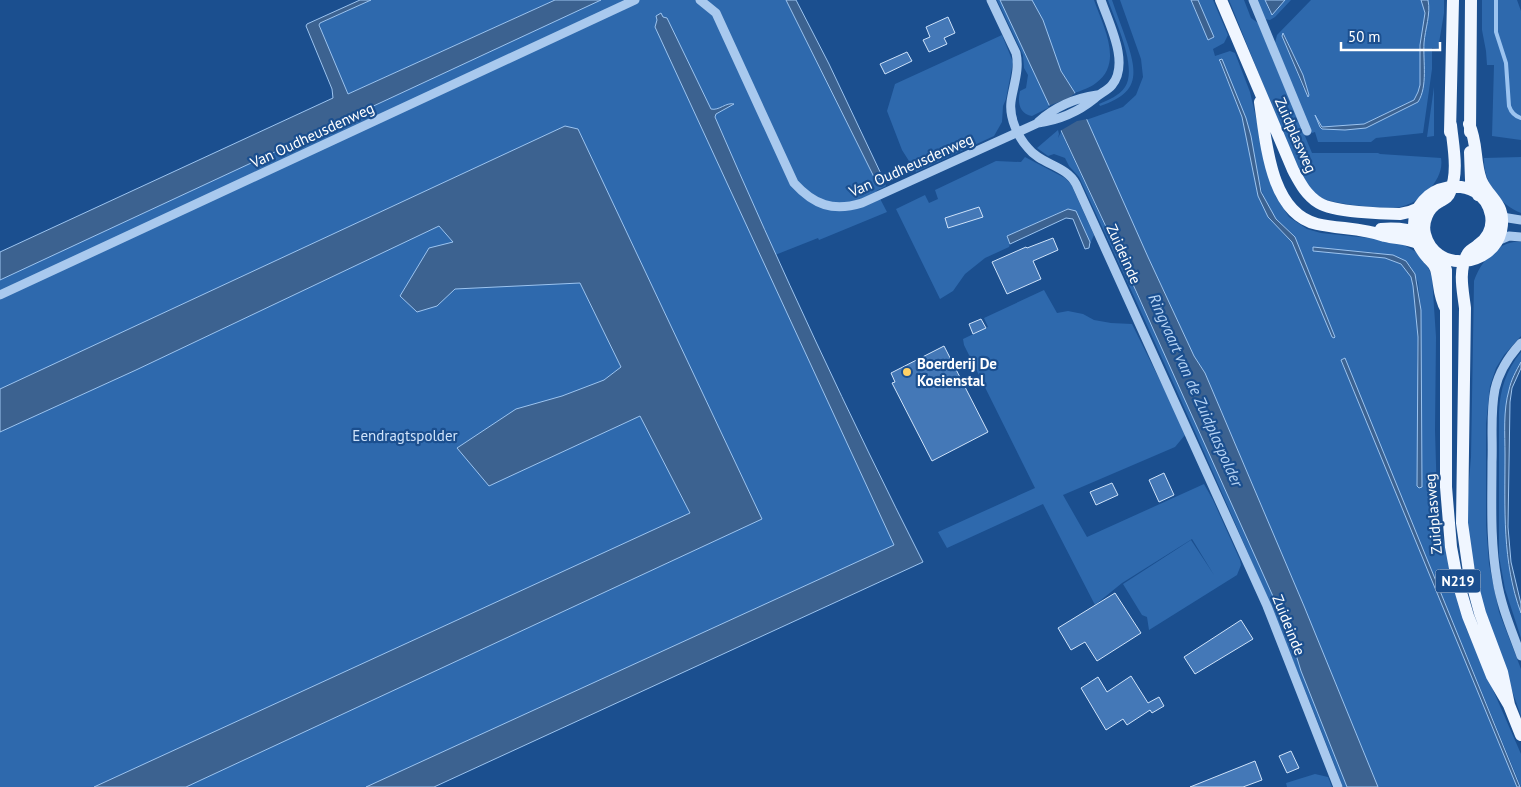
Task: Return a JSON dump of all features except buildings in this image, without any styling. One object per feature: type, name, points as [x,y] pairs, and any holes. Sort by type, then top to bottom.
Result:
[{"type":"main road","name":"Zuidplasweg","points":[[1221,0],[1293,170],[1310,197],[1321,204],[1354,211],[1401,214],[1419,208]]},
{"type":"main road","points":[[1438,190],[1446,172],[1451,125],[1453,0]]},
{"type":"main road","points":[[1471,0],[1469,124],[1476,143],[1483,193]]},
{"type":"main road","name":"Zuidplasweg","points":[[1259,90],[1264,127],[1276,185],[1289,206],[1298,215],[1315,223],[1371,230],[1389,228],[1414,232]]},
{"type":"main road","points":[[1423,242],[1428,212],[1448,196],[1452,187],[1454,154],[1451,125]]},
{"type":"main road","points":[[1414,232],[1419,208],[1427,197],[1438,190],[1452,187],[1483,193],[1496,201],[1496,216],[1501,230],[1497,241]]},
{"type":"main road","points":[[1464,261],[1471,250],[1485,239],[1496,216]]},
{"type":"main road","name":"Zuidplasweg","points":[[1371,230],[1388,237],[1423,242]]},
{"type":"main road","name":"N219","points":[[1414,232],[1423,242],[1426,256],[1437,259]]},
{"type":"main road","name":"N219","points":[[1479,258],[1490,250],[1497,241]]},
{"type":"main road","name":"Zuidplasweg","points":[[1479,258],[1473,265],[1465,308],[1462,523],[1469,572],[1480,613],[1502,672],[1509,705]]},
{"type":"main road","points":[[1437,259],[1464,261],[1479,258]]},
{"type":"main road","name":"Zuidplasweg","points":[[1437,259],[1436,269],[1441,300],[1446,309],[1446,487],[1451,547],[1457,579],[1468,616],[1492,676],[1509,705],[1521,735]]},
{"type":"main road","name":"Zuidplasweg","points":[[1464,261],[1462,285],[1465,308]]},
{"type":"street","name":"Van Oudheusdenweg","points":[[0,295],[635,0]]},
{"type":"street","name":"Van Oudheusdenweg","points":[[700,0],[716,13],[794,182],[807,196],[815,201],[837,207],[849,207],[862,203],[1038,123],[1054,120],[1084,108],[1099,94]]},
{"type":"street","name":"Zuideinde","points":[[991,0],[1016,53],[1018,62],[1011,109],[1018,132],[1028,149],[1038,157],[1070,175],[1076,184],[1267,606],[1338,787]]},
{"type":"street","name":"Van Oudheusdenweg","points":[[1038,123],[1050,111],[1079,97],[1106,91],[1116,79],[1120,71],[1117,46],[1101,0]]},
{"type":"street","name":"Zuidplasweg","points":[[1253,0],[1306,131]]},
{"type":"street","points":[[1496,216],[1521,220]]},
{"type":"street","points":[[1497,241],[1509,236],[1521,237]]},
{"type":"street","points":[[1521,343],[1507,361],[1496,388],[1493,412],[1492,504],[1493,548],[1497,581],[1504,609],[1521,656]]},
{"type":"green space","points":[[371,0],[555,0],[348,94],[321,32],[320,23]]},
{"type":"green space","name":"Eendragtspolder","points":[[593,0],[786,0],[874,177],[879,179],[882,176],[886,186],[876,191],[887,212],[819,240],[818,238],[770,257],[907,550],[395,787],[0,787],[0,275]]},
{"type":"green space","points":[[997,0],[1000,0],[1050,107],[1032,116],[1025,113],[1019,104],[1020,91],[1026,88],[1028,75],[1024,68],[1023,55]]},
{"type":"green space","points":[[1032,0],[1094,0],[1106,32],[1110,55],[1109,65],[1104,75],[1089,88],[1075,93],[1061,71],[1043,21]]},
{"type":"green space","points":[[1108,0],[1112,0],[1128,45],[1133,76],[1131,84],[1121,96],[1100,106],[1099,104],[1123,90],[1128,78],[1129,68],[1120,31]]},
{"type":"green space","points":[[1120,0],[1191,0],[1202,27],[1213,37],[1198,0],[1213,0],[1228,35],[1224,43],[1213,49],[1215,56],[1230,51],[1235,53],[1250,92],[1276,197],[1289,217],[1307,229],[1321,233],[1397,241],[1416,252],[1429,269],[1432,277],[1436,337],[1435,430],[1437,499],[1441,530],[1466,628],[1521,754],[1521,787],[1344,358],[1341,360],[1517,787],[1378,787],[1304,606],[1205,373],[1194,356],[1086,120],[1123,107],[1136,95],[1143,77],[1141,59]],"holes":[[[1219,60],[1246,118],[1258,178],[1265,201],[1276,219],[1295,237],[1334,338],[1292,242],[1268,217],[1258,196],[1242,117]],[[1313,250],[1373,252],[1410,266],[1418,282],[1421,310],[1421,425],[1417,360],[1418,337],[1413,286],[1407,270],[1401,264],[1385,258]]]},
{"type":"green space","points":[[1229,0],[1244,0],[1251,18],[1258,23],[1312,153],[1378,153],[1441,158],[1439,174],[1430,189],[1423,196],[1408,205],[1394,208],[1339,203],[1319,197],[1298,171]]},
{"type":"green space","points":[[1257,0],[1265,0],[1270,13],[1285,0],[1291,0],[1270,20],[1264,19]]},
{"type":"green space","points":[[1311,0],[1421,0],[1425,15],[1420,46],[1421,74],[1419,88],[1414,100],[1364,124],[1322,127],[1316,115],[1320,127],[1348,129],[1360,127],[1382,120],[1418,102],[1424,81],[1424,43],[1428,0],[1444,0],[1444,13],[1438,49],[1432,48],[1432,69],[1423,133],[1376,138],[1371,142],[1318,142],[1315,132],[1312,133],[1275,43],[1277,35]],"holes":[[[1284,34],[1303,75],[1304,90],[1282,36]]]},
{"type":"green space","points":[[1482,0],[1517,0],[1521,11],[1521,140],[1492,136],[1494,65],[1487,65],[1482,30]]},
{"type":"green space","points":[[1002,35],[1013,62],[1003,106],[1002,122],[994,136],[916,172],[902,150],[887,111],[895,84]]},
{"type":"green space","points":[[1434,87],[1434,136],[1427,137]]},
{"type":"green space","points":[[1058,130],[1058,138],[1061,132],[1163,350],[1289,632],[1301,671],[1347,787],[1343,787],[1282,633],[1249,556],[1079,177],[1069,166],[1065,158],[1054,154],[1048,156],[1037,148]]},
{"type":"green space","points":[[1025,157],[1065,178],[1071,184],[1094,235],[1089,246],[1090,242],[1073,210],[1067,209],[1007,236],[1010,244],[1009,247],[985,258],[965,274],[953,291],[940,299],[896,209],[925,195],[929,203],[938,199],[935,190],[996,161],[1021,162]]},
{"type":"green space","points":[[1521,157],[1521,213],[1506,204],[1494,191],[1486,175],[1484,158]]},
{"type":"green space","points":[[1514,242],[1521,242],[1521,336],[1504,355],[1496,368],[1490,386],[1486,424],[1486,525],[1489,564],[1499,612],[1521,669],[1521,716],[1485,614],[1469,544],[1467,504],[1471,457],[1474,281],[1480,268],[1489,256],[1501,247]]},
{"type":"green space","points":[[1044,290],[1057,313],[1068,311],[1083,314],[1094,320],[1132,324],[1185,435],[1175,447],[1063,495],[1087,537],[1204,484],[1240,560],[1241,565],[1237,575],[1149,630],[1147,617],[1142,615],[1123,584],[1191,540],[1214,575],[1192,539],[1122,583],[1095,605],[1043,504],[947,548],[938,532],[1035,488],[964,345],[963,339],[988,327],[984,318]]},
{"type":"green space","points":[[1521,352],[1521,362],[1514,376],[1506,402],[1505,497],[1508,562],[1512,585],[1521,613],[1521,638],[1505,589],[1499,556],[1499,412],[1505,380],[1511,366]]},
{"type":"green space","points":[[1315,774],[1328,777],[1332,787],[1287,787],[1286,783]]},
{"type":"water","points":[[360,0],[371,0],[319,25],[348,94],[555,0],[601,0],[0,280],[0,252],[333,98],[332,89],[306,26]]},
{"type":"water","points":[[786,0],[796,0],[829,64],[882,176],[879,179],[874,177]]},
{"type":"water","name":"Ringvaart van de Zuidplaspolder","points":[[1000,0],[1032,0],[1043,20],[1061,71],[1075,93],[1148,257],[1194,356],[1205,373],[1304,606],[1378,787],[1347,787],[1301,671],[1289,632],[1136,291]]},
{"type":"water","points":[[1191,0],[1198,0],[1214,37],[1208,40]]},
{"type":"water","points":[[1265,0],[1285,0],[1272,15]]},
{"type":"water","points":[[1421,0],[1428,0],[1429,11],[1424,43],[1424,81],[1418,102],[1366,128],[1345,130],[1322,129],[1315,115],[1322,127],[1364,124],[1414,100],[1420,85],[1420,45],[1425,13]]},
{"type":"water","points":[[661,13],[663,17],[667,18],[711,109],[734,104],[716,114],[715,117],[816,341],[868,452],[923,562],[434,787],[366,787],[894,545],[655,27],[656,16]]},
{"type":"water","points":[[1283,33],[1303,75],[1308,97],[1282,36]]},
{"type":"water","points":[[1222,59],[1246,118],[1261,192],[1276,219],[1295,237],[1334,338],[1292,242],[1268,217],[1258,196],[1242,117],[1219,60]]},
{"type":"water","points":[[565,126],[578,129],[762,519],[186,787],[94,787],[690,513],[640,416],[489,486],[457,448],[516,409],[562,396],[604,380],[621,367],[580,283],[455,289],[437,306],[417,312],[400,296],[429,248],[453,242],[439,226],[136,370],[0,432],[0,389]]},
{"type":"water","points":[[1068,209],[1076,211],[1090,242],[1089,248],[1085,249],[1073,219],[1066,218],[1010,244],[1007,236]]},
{"type":"water","points":[[1313,247],[1393,255],[1406,261],[1415,274],[1421,310],[1422,487],[1419,488],[1417,486],[1418,337],[1411,277],[1401,264],[1385,258],[1313,251]]},
{"type":"water","points":[[1345,358],[1520,787],[1517,787],[1341,360]]},
{"type":"water","points":[[1521,362],[1521,368],[1512,388],[1510,402],[1508,527],[1511,562],[1521,604],[1521,613],[1510,574],[1506,535],[1505,414],[1512,379]]},
{"type":"pier","points":[[1077,92],[1088,119],[1077,121],[1060,131],[1048,106],[1067,99]]},
{"type":"waterway","points":[[1496,0],[1496,32],[1506,63],[1509,106],[1513,114],[1521,118]]},
{"type":"place","name":"Boerderij De Koeienstal","points":[[907,372]]}]
